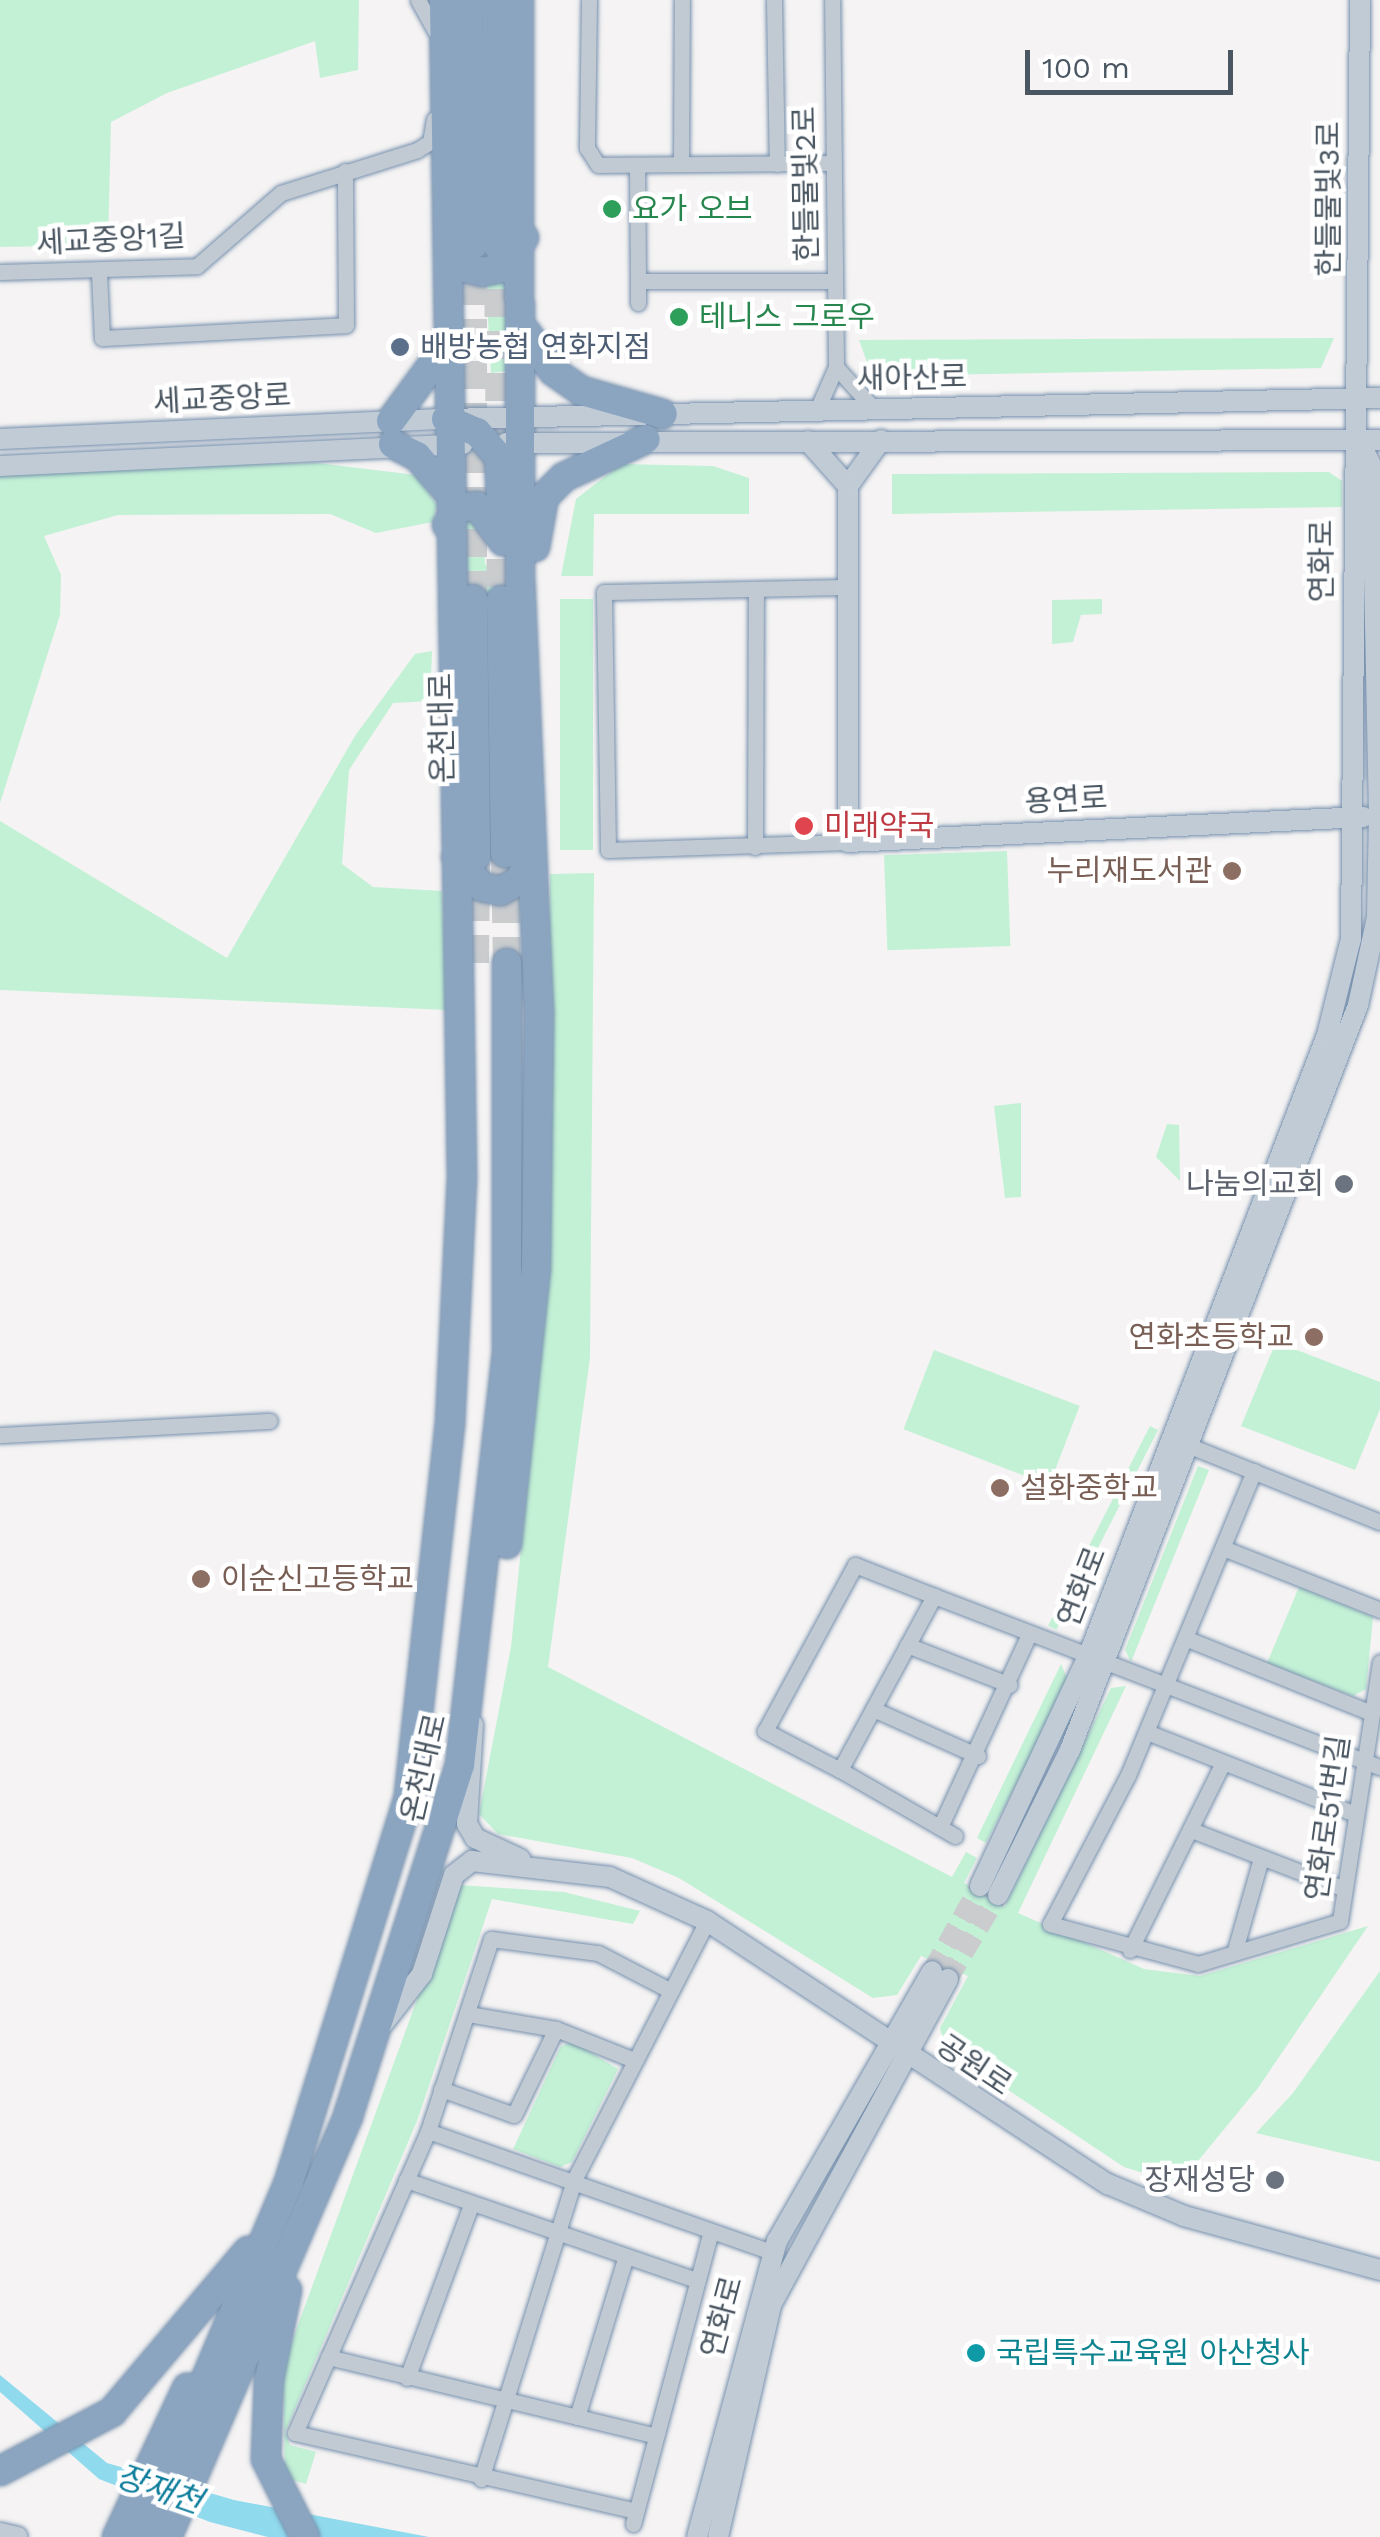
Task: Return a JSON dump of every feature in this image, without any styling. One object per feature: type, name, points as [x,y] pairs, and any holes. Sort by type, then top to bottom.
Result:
[{"type":"highway","points":[[444,0],[486,241],[526,332],[554,372],[582,391],[663,414]]},
{"type":"highway","points":[[468,0],[486,241]]},
{"type":"highway","points":[[486,241],[496,0]]},
{"type":"highway","points":[[446,490],[392,433],[446,344],[486,241],[520,0]]},
{"type":"highway","points":[[498,594],[522,430],[526,332]]},
{"type":"highway","points":[[408,1804],[460,1257],[466,857],[446,525],[446,344]]},
{"type":"highway","points":[[446,431],[490,443],[502,468],[498,594],[524,637]]},
{"type":"highway","points":[[484,1610],[502,1576],[536,1268],[518,855],[524,637],[544,497],[584,462],[646,439]]},
{"type":"highway","points":[[446,525],[456,508],[477,506],[502,541]]},
{"type":"highway","name":"온천대로","points":[[498,594],[518,855]]},
{"type":"highway","name":"온천대로","points":[[466,857],[498,594]]},
{"type":"highway","points":[[466,857],[482,887],[501,891],[520,880],[518,855]]},
{"type":"highway","name":"온천대로","points":[[138,2537],[274,2217],[339,2039],[408,1804],[455,1532],[472,1332],[475,963]]},
{"type":"highway","name":"온천대로","points":[[167,2537],[181,2442],[298,2238],[380,2027],[438,1848],[472,1704],[484,1610],[512,1230],[506,963]]},
{"type":"highway","points":[[0,2471],[30,2461],[112,2412],[274,2217]]},
{"type":"highway","points":[[298,2238],[264,2421],[273,2478],[305,2537]]},
{"type":"highway","points":[[116,2537],[181,2442]]},
{"type":"street","name":"세교중앙1길","points":[[0,272],[99,274],[197,266],[281,193],[430,142],[435,23],[418,0]]},
{"type":"street","points":[[589,0],[587,148],[598,165],[834,164]]},
{"type":"street","points":[[681,164],[682,0]]},
{"type":"street","points":[[774,0],[777,164]]},
{"type":"street","name":"한들물빛2로","points":[[832,0],[836,367]]},
{"type":"street","name":"한들물빛3로","points":[[1360,0],[1370,440]]},
{"type":"street","points":[[637,164],[638,303]]},
{"type":"street","points":[[99,274],[102,338],[346,325],[345,171]]},
{"type":"street","points":[[638,281],[835,281]]},
{"type":"street","points":[[817,410],[836,367],[874,409]]},
{"type":"street","name":"새아산로","points":[[490,443],[522,430],[663,414],[1370,398]]},
{"type":"street","name":"새아산로","points":[[446,431],[522,430],[646,439],[808,441],[1370,440]]},
{"type":"street","name":"세교중앙로","points":[[0,439],[446,431]]},
{"type":"street","name":"세교중앙로","points":[[0,466],[392,433]]},
{"type":"street","name":"새아산로","points":[[848,486],[881,440]]},
{"type":"street","name":"연화로","points":[[989,1890],[1190,1446],[1358,1006],[1377,917],[1379,815],[1370,440]]},
{"type":"street","name":"연화로","points":[[1096,1659],[1340,998],[1352,939],[1351,468],[1370,440]]},
{"type":"street","points":[[808,441],[840,466],[848,486],[848,842]]},
{"type":"street","name":"용연로","points":[[848,587],[604,592],[608,850],[755,847],[1379,815]]},
{"type":"street","points":[[755,847],[756,588]]},
{"type":"street","points":[[0,1435],[270,1421]]},
{"type":"street","points":[[1190,1446],[1380,1522]]},
{"type":"street","points":[[1254,1471],[1147,1732],[1353,1813]]},
{"type":"street","points":[[1223,1548],[1380,1610]]},
{"type":"street","points":[[1030,1634],[947,1832],[765,1731],[855,1565],[1096,1659]]},
{"type":"street","points":[[840,1770],[934,1596]]},
{"type":"street","points":[[1185,1638],[1372,1712]]},
{"type":"street","points":[[908,1645],[1010,1685]]},
{"type":"street","name":"연화로","points":[[1096,1659],[1362,1764],[1380,1766]]},
{"type":"street","name":"연화로51번길","points":[[1147,1732],[1050,1924],[1130,1950],[1198,1964],[1340,1921],[1353,1813],[1380,1662]]},
{"type":"street","points":[[472,1704],[477,1779],[468,1824],[502,1852],[556,1870]]},
{"type":"street","points":[[873,1709],[978,1756]]},
{"type":"street","points":[[1130,1950],[1194,1830],[1223,1763]]},
{"type":"street","points":[[1194,1830],[1342,1888]]},
{"type":"street","points":[[1235,1950],[1262,1858]]},
{"type":"street","points":[[380,2027],[422,1974],[454,1875],[472,1861],[556,1870]]},
{"type":"street","name":"공원로","points":[[556,1870],[648,1890],[707,1920],[898,2051],[1108,2184],[1184,2216],[1380,2270]]},
{"type":"street","points":[[481,2479],[554,2231],[574,2180],[707,1920]]},
{"type":"street","points":[[669,1990],[598,1952],[490,1939],[428,2131],[295,2433],[303,2439],[635,2517],[694,2279],[711,2231]]},
{"type":"street","name":"연화로","points":[[718,2537],[771,2305],[940,1975]]},
{"type":"street","points":[[468,2014],[556,2028],[634,2060]]},
{"type":"street","points":[[441,2089],[514,2116],[556,2028]]},
{"type":"street","name":"연화로","points":[[697,2537],[772,2252],[898,2051]]},
{"type":"street","points":[[428,2131],[772,2252]]},
{"type":"street","points":[[406,2180],[694,2279]]},
{"type":"street","points":[[408,2378],[471,2205]]},
{"type":"street","points":[[577,2417],[626,2256]]},
{"type":"street","points":[[328,2358],[656,2436]]},
{"type":"street","points":[[0,2533],[18,2537]]},
{"type":"green space","points":[[0,0],[359,0],[358,70],[320,78],[315,41],[167,93],[111,122],[108,245],[0,247]]},
{"type":"green space","points":[[508,272],[507,371],[491,373],[487,300],[476,279]]},
{"type":"green space","points":[[1334,338],[1321,368],[872,376],[859,340]]},
{"type":"green space","points":[[317,463],[416,475],[437,505],[433,522],[376,533],[330,514],[118,515],[44,536],[61,575],[60,615],[0,803],[0,471]]},
{"type":"green space","points":[[621,464],[713,466],[749,478],[749,514],[594,514],[593,576],[561,576],[576,499]]},
{"type":"green space","points":[[1329,472],[1342,481],[1342,507],[892,514],[892,474]]},
{"type":"green space","points":[[466,513],[483,528],[485,564],[516,596],[458,597]]},
{"type":"green space","points":[[560,599],[593,599],[593,850],[560,850]]},
{"type":"green space","points":[[1102,599],[1102,614],[1081,615],[1073,642],[1052,644],[1052,600]]},
{"type":"green space","points":[[432,651],[430,701],[393,703],[349,770],[342,864],[373,887],[442,891],[447,1010],[0,990],[0,821],[227,958],[355,736],[415,654]]},
{"type":"green space","points":[[1007,851],[1010,946],[887,950],[884,855]]},
{"type":"green space","points":[[594,873],[590,1358],[548,1667],[952,1877],[966,1852],[977,1858],[964,1883],[1005,1906],[1111,1688],[1126,1686],[1018,1913],[1144,1969],[1200,1976],[1368,1926],[1258,2088],[1179,2184],[1124,2167],[945,2048],[940,2028],[968,1976],[921,1956],[897,1995],[873,1998],[679,1878],[632,1858],[498,1834],[479,1814],[511,1647],[544,1323],[550,874]]},
{"type":"green space","points":[[1021,1103],[1021,1197],[1005,1198],[994,1106]]},
{"type":"green space","points":[[1167,1124],[1179,1125],[1180,1181],[1156,1157]]},
{"type":"green space","points":[[1276,1342],[1380,1382],[1380,1409],[1355,1470],[1241,1426]]},
{"type":"green space","points":[[934,1350],[1080,1406],[1049,1485],[904,1429]]},
{"type":"green space","points":[[1150,1426],[1158,1430],[1056,1630],[1048,1626]]},
{"type":"green space","points":[[1198,1466],[1209,1470],[1131,1662],[1125,1650]]},
{"type":"green space","points":[[1299,1587],[1373,1617],[1366,1689],[1353,1696],[1267,1663]]},
{"type":"green space","points":[[1061,1664],[1067,1678],[986,1843],[977,1838]]},
{"type":"green space","points":[[459,1885],[564,1892],[640,1911],[633,1924],[492,1899],[417,2121],[285,2432],[290,2445],[316,2452],[306,2484],[285,2478],[283,2366]]},
{"type":"green space","points":[[1380,1971],[1380,2162],[1256,2133],[1293,2093]]},
{"type":"green space","points":[[573,2042],[618,2069],[572,2162],[560,2167],[513,2149],[561,2046]]},
{"type":"water","name":"장재천","points":[[0,2375],[107,2463],[234,2500],[429,2537],[268,2537],[210,2522],[99,2479],[0,2392]]},
{"type":"tunnel","points":[[473,246],[473,599]]},
{"type":"tunnel","points":[[498,247],[500,474]]},
{"type":"tunnel","points":[[500,517],[501,600]]},
{"type":"tunnel","points":[[505,853],[507,963]]},
{"type":"tunnel","points":[[475,963],[476,863]]},
{"type":"tunnel","points":[[932,1971],[980,1886]]},
{"type":"tunnel","points":[[948,1979],[998,1895]]},
{"type":"place","name":"요가 오브","points":[[612,209]]},
{"type":"place","name":"테니스 그로우","points":[[679,317]]},
{"type":"place","name":"배방농협 연화지점","points":[[400,347]]},
{"type":"place","name":"미래약국","points":[[804,826]]},
{"type":"place","name":"누리재도서관","points":[[1232,871]]},
{"type":"place","name":"나눔의교회","points":[[1344,1184]]},
{"type":"place","name":"연화초등학교","points":[[1314,1337]]},
{"type":"place","name":"설화중학교","points":[[1000,1488]]},
{"type":"place","name":"이순신고등학교","points":[[201,1579]]},
{"type":"place","name":"장재성당","points":[[1275,2180]]},
{"type":"place","name":"국립특수교육원 아산청사","points":[[976,2353]]}]
